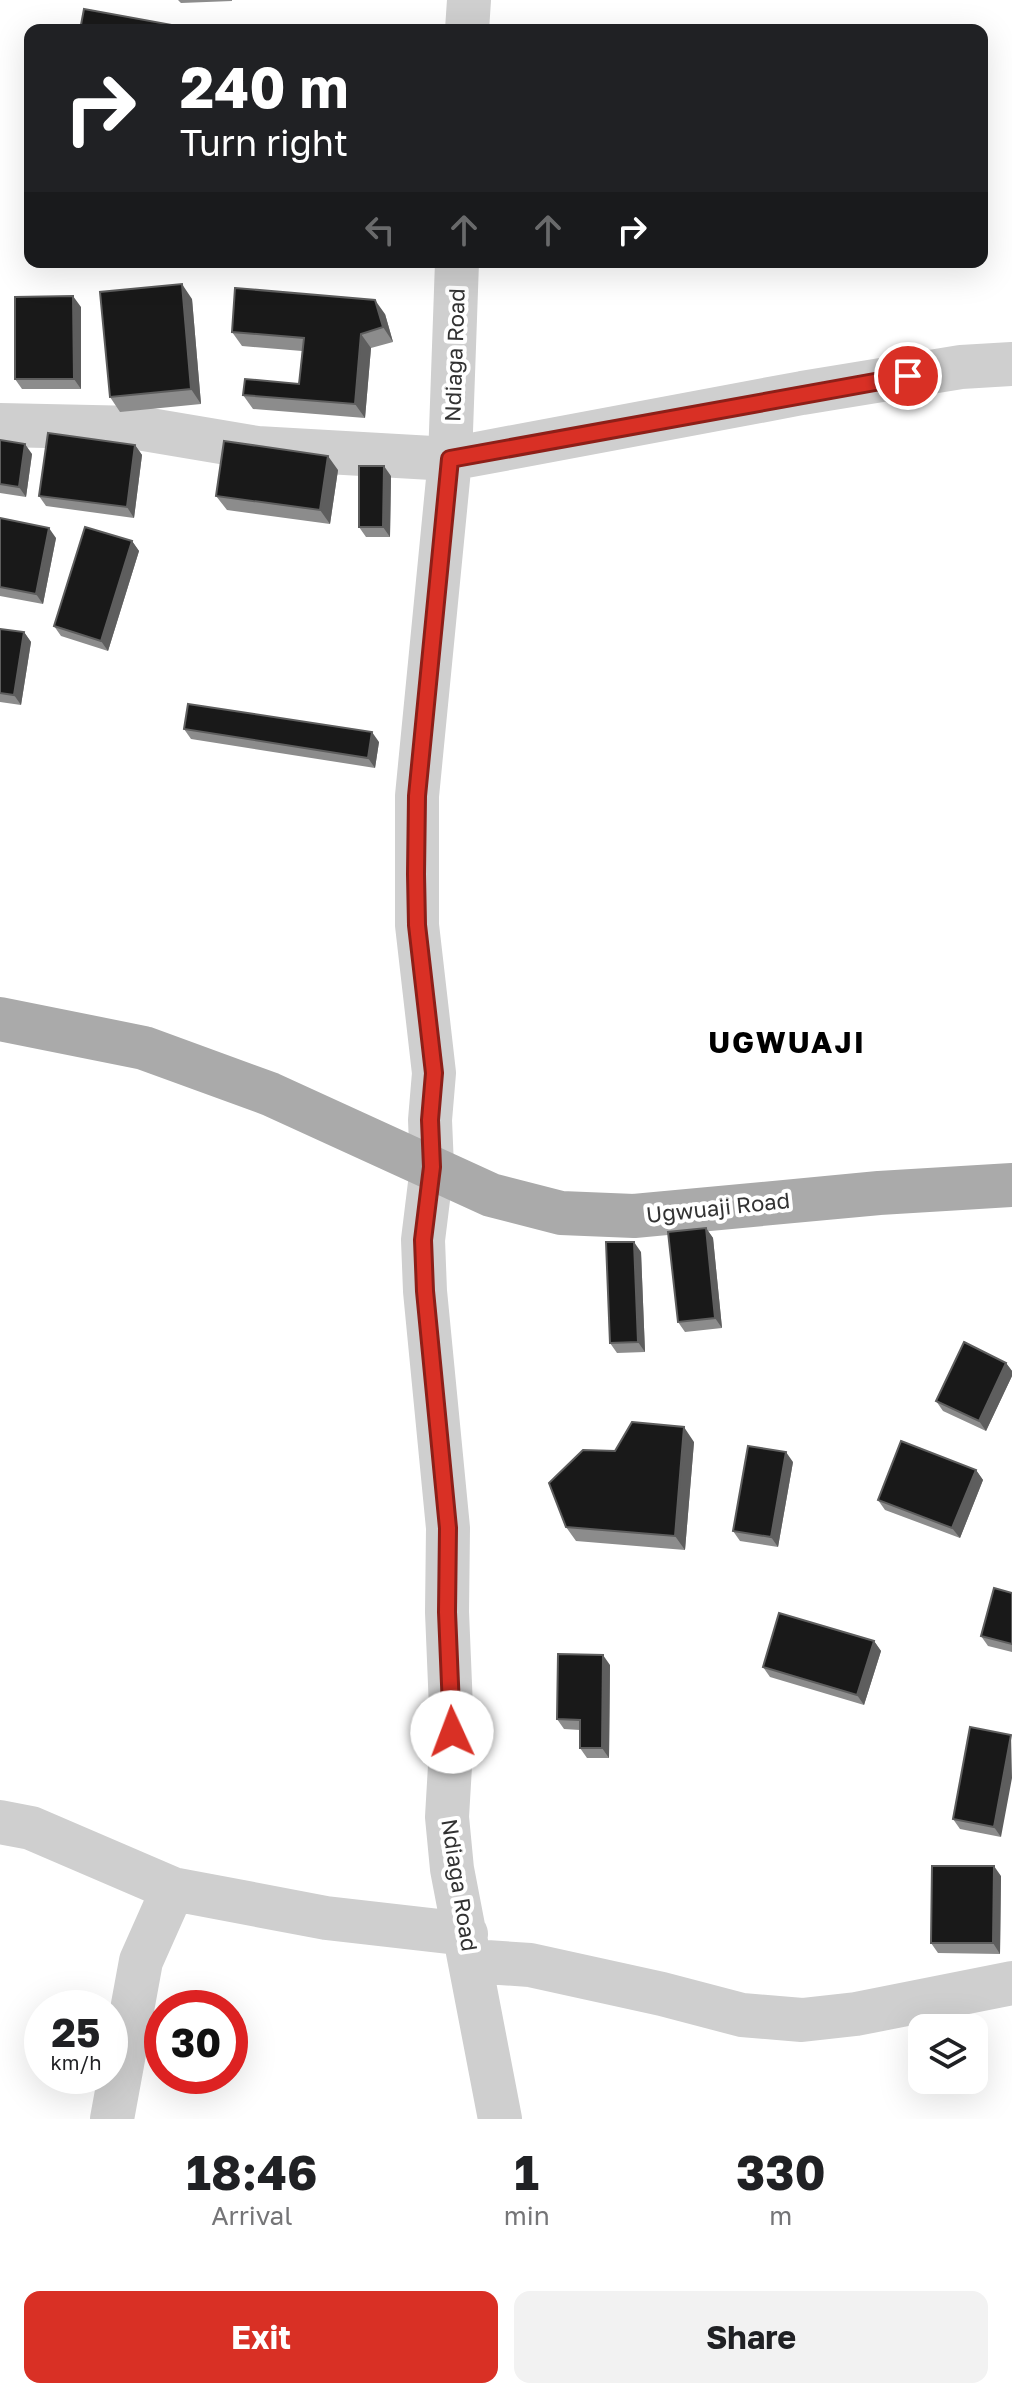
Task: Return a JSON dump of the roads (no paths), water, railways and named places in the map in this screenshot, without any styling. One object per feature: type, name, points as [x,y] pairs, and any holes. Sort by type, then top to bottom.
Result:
[{"type":"main road","name":"Ugwuaji Road","points":[[0,1019],[144,1048],[270,1094],[491,1195],[561,1213],[634,1216],[879,1193],[1012,1185]]},
{"type":"street","points":[[467,24],[469,0]]},
{"type":"street","name":"Ndiaga Road","points":[[457,268],[450,459],[417,796],[417,925],[434,1073],[430,1120],[432,1167],[423,1240],[425,1291],[448,1528],[447,1612],[452,1732],[447,1817],[452,1869],[500,2119]]},
{"type":"street","points":[[0,425],[138,428],[257,448],[450,459],[802,393],[961,367],[1012,364]]},
{"type":"street","points":[[0,1822],[31,1828],[173,1889],[468,1948],[742,2015],[802,2020],[856,2014],[1012,1983]]},
{"type":"street","points":[[112,2119],[141,1961],[173,1889]]},
{"type":"district","name":"UGWUAJI","points":[[787,1042]]}]
